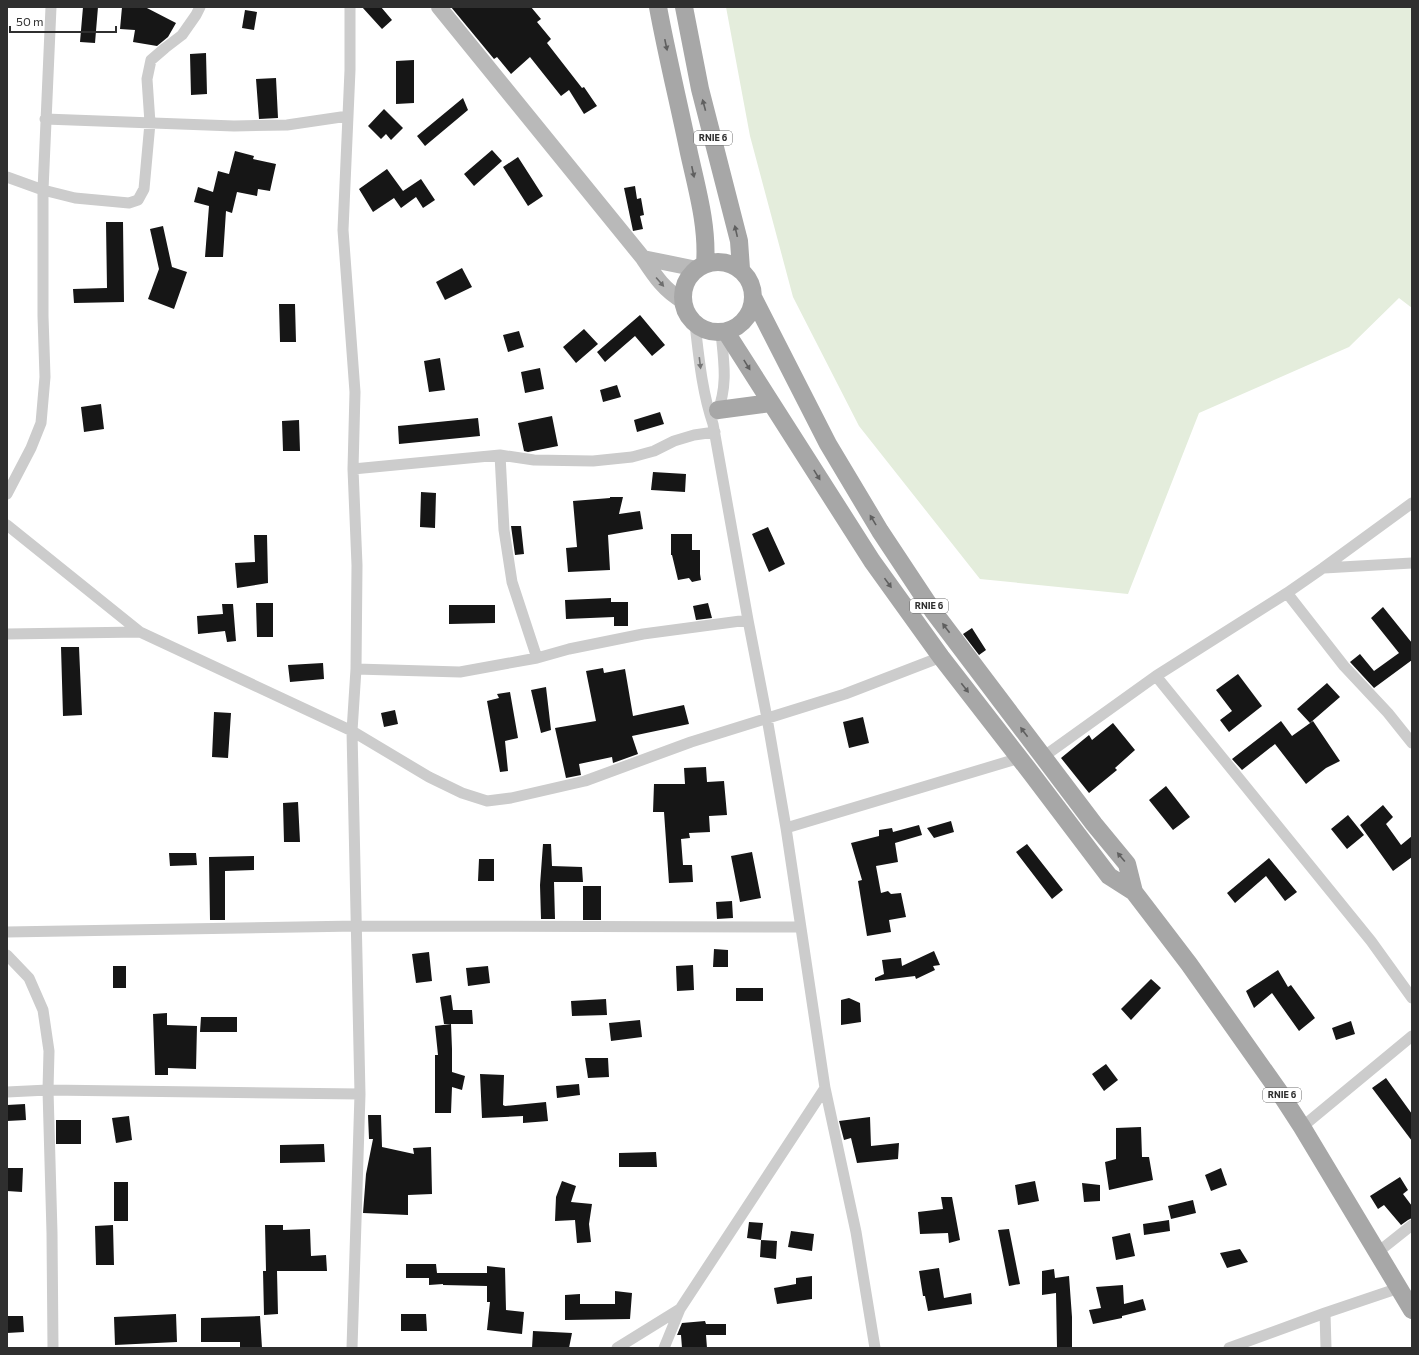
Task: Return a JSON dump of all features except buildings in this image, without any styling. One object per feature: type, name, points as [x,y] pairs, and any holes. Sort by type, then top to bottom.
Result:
[{"type":"main road","points":[[440,7],[643,258],[658,280],[670,294],[683,301]]},
{"type":"main road","name":"RNIE 6","points":[[658,7],[701,206],[706,252],[701,266]]},
{"type":"main road","name":"RNIE 6","points":[[684,7],[700,90],[739,241],[740,269],[751,282],[754,298],[828,444],[880,531],[933,611],[1042,757],[1127,864],[1134,892]]},
{"type":"main road","points":[[643,258],[701,266],[723,262],[740,269]]},
{"type":"main road","points":[[701,266],[689,278],[684,289],[683,301],[687,314],[695,324],[707,331],[723,333],[740,326],[750,314],[754,298]]},
{"type":"main road","name":"RNIE 6","points":[[723,333],[771,403],[872,561],[941,657],[1020,758],[1109,876],[1134,892],[1189,964],[1302,1127],[1412,1310]]},
{"type":"main road","points":[[716,422],[771,403]]},
{"type":"street","points":[[7,494],[31,448],[41,423],[45,377],[43,316],[43,190],[51,7]]},
{"type":"street","points":[[7,177],[43,190],[75,198],[129,203],[138,200],[144,189],[150,123],[148,79],[151,60],[182,35],[200,7]]},
{"type":"street","points":[[350,7],[348,116],[343,230],[355,392],[353,469],[357,565],[356,669],[352,730],[360,1094],[352,1348]]},
{"type":"street","points":[[45,119],[234,126],[287,125],[348,116]]},
{"type":"street","points":[[695,324],[701,379],[707,405],[716,422],[748,620],[786,828],[825,1088],[856,1232],[875,1348]]},
{"type":"street","points":[[353,469],[500,455],[534,460],[593,460],[632,457],[654,451],[674,441],[694,435],[716,422],[725,376],[723,333]]},
{"type":"street","points":[[500,455],[504,530],[512,582],[537,658]]},
{"type":"street","points":[[1042,757],[1156,676],[1287,593],[1412,503]]},
{"type":"street","points":[[7,526],[140,632],[352,730],[429,777],[462,793],[488,801],[511,798],[585,781],[691,742],[846,694],[941,657]]},
{"type":"street","points":[[1323,568],[1412,563]]},
{"type":"street","points":[[1287,593],[1344,666],[1388,713],[1412,743]]},
{"type":"street","points":[[356,669],[460,672],[537,658],[569,649],[643,634],[748,620]]},
{"type":"street","points":[[7,634],[140,632]]},
{"type":"street","points":[[1156,676],[1371,941],[1412,998]]},
{"type":"street","points":[[786,828],[1020,758]]},
{"type":"street","points":[[7,932],[357,926],[800,927]]},
{"type":"street","points":[[7,955],[28,978],[43,1010],[49,1051],[48,1090],[52,1233],[53,1348]]},
{"type":"street","points":[[1302,1127],[1412,1036]]},
{"type":"street","points":[[664,1348],[680,1308],[825,1088]]},
{"type":"street","points":[[7,1092],[48,1090],[360,1094]]},
{"type":"street","points":[[1378,1252],[1412,1225]]},
{"type":"street","points":[[1229,1348],[1399,1288]]},
{"type":"street","points":[[617,1348],[680,1308]]},
{"type":"street","points":[[1325,1313],[1326,1348]]},
{"type":"green space","points":[[726,7],[1412,7],[1412,308],[1399,298],[1349,347],[1199,413],[1128,594],[980,579],[859,426],[793,297],[750,136]]}]
